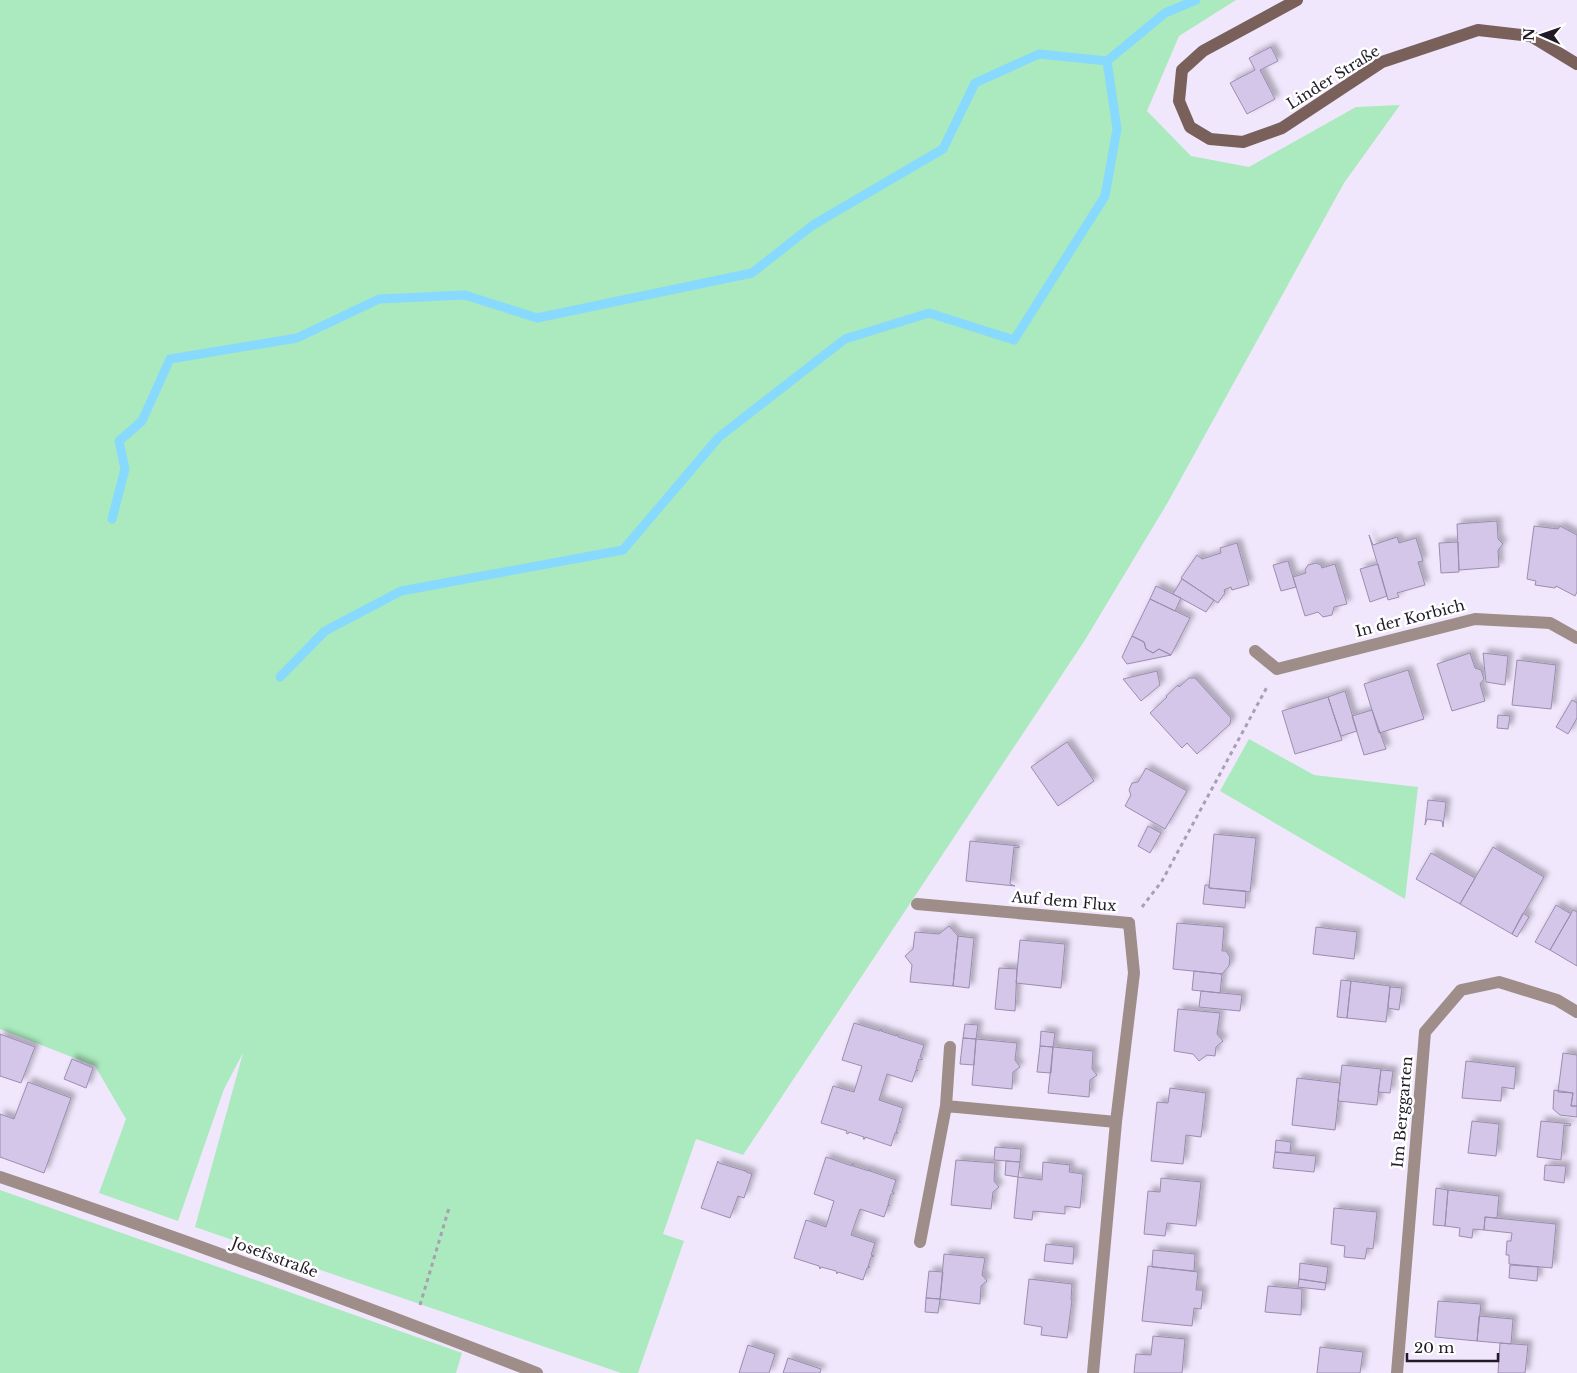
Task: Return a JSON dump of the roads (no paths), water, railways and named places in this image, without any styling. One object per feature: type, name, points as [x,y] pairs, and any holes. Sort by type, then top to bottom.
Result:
[{"type":"street","name":"Linder Straße","points":[[1297,0],[1203,51],[1182,70],[1179,101],[1190,127],[1210,139],[1243,142],[1282,128],[1382,62],[1478,30],[1531,36],[1577,64]]},
{"type":"street","name":"In der Korbich","points":[[1255,651],[1277,668],[1475,619],[1550,623],[1577,638]]},
{"type":"street","name":"Auf dem Flux","points":[[917,904],[1129,924],[1134,973],[1116,1122],[1093,1373]]},
{"type":"street","name":"Im Berggarten","points":[[1397,1373],[1425,1032],[1461,990],[1499,982],[1556,1000],[1577,1012]]},
{"type":"street","points":[[920,1242],[946,1106],[950,1047]]},
{"type":"street","points":[[946,1106],[1116,1122]]},
{"type":"street","name":"Josefsstraße","points":[[0,1176],[414,1325],[537,1373]]},
{"type":"waterway","points":[[112,519],[125,469],[119,441],[142,421],[170,359],[297,338],[379,299],[465,295],[537,318],[752,273],[813,225],[943,149],[975,83],[1039,54],[1107,61],[1165,13],[1196,0]]},
{"type":"waterway","points":[[280,677],[325,631],[401,591],[623,550],[719,437],[845,339],[929,313],[1014,340],[1105,196],[1117,129],[1107,61]]}]
